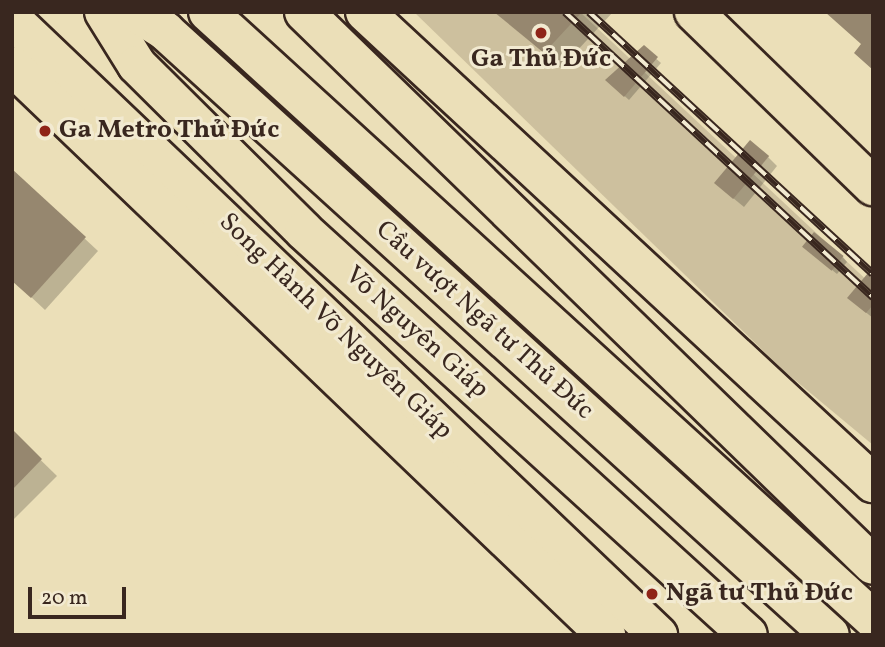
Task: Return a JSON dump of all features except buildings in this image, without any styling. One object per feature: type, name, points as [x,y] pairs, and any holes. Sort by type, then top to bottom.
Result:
[{"type":"main road","name":"Võ Nguyên Giáp","points":[[104,12],[137,65],[304,231],[748,635]]},
{"type":"main road","name":"Cầu vượt Ngã tư Thủ Đức","points":[[135,12],[165,31],[830,635]]},
{"type":"main road","name":"Cầu vượt Ngã tư Thủ Đức","points":[[208,12],[873,619]]},
{"type":"main road","points":[[304,12],[873,565]]},
{"type":"main road","points":[[365,12],[873,483]]},
{"type":"main road","points":[[694,12],[873,186]]},
{"type":"main road","name":"Song Hành Võ Nguyên Giáp","points":[[12,19],[658,635]]},
{"type":"main road","name":"Song Hành Võ Nguyên Giáp","points":[[12,66],[606,635]]},
{"type":"shaded area","points":[[414,12],[580,12],[873,286],[873,445],[784,371]]},
{"type":"railway","points":[[565,12],[873,297]]},
{"type":"railway","points":[[589,12],[873,274]]},
{"type":"place","name":"Ga Thủ Đức","points":[[541,33]]},
{"type":"place","name":"Ga Metro Thủ Đức","points":[[45,131]]},
{"type":"place","name":"Ngã tư Thủ Đức","points":[[652,594]]}]
